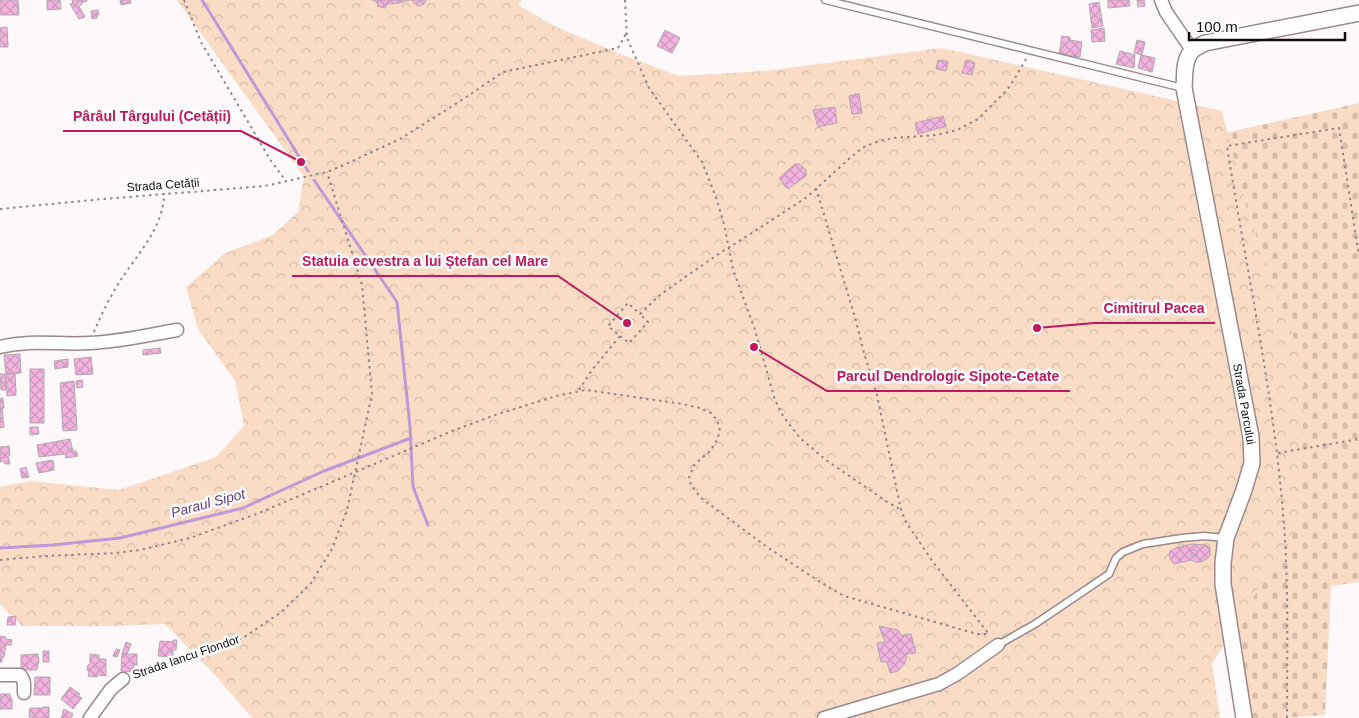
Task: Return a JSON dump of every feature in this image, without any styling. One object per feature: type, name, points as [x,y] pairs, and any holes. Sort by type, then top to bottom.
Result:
[{"type":"street","points":[[1161,0],[1166,12],[1192,50],[1205,43],[1359,13]]},
{"type":"street","name":"Strada Parcului","points":[[1192,50],[1187,57],[1184,88],[1251,437],[1252,463],[1226,538],[1223,563],[1223,584],[1244,718]]},
{"type":"street","points":[[0,347],[32,342],[91,343],[137,338],[177,330]]},
{"type":"street","points":[[824,718],[939,684],[957,674],[998,645]]},
{"type":"street","points":[[0,675],[20,675],[23,678],[24,693]]},
{"type":"street","name":"Strada Iancu Flondor","points":[[90,718],[111,689],[123,679]]},
{"type":"lane","points":[[825,0],[1184,88]]},
{"type":"lane","points":[[998,645],[1035,624],[1109,574],[1116,558],[1123,552],[1143,544],[1182,538],[1204,536],[1226,538]]},
{"type":"path","points":[[184,0],[201,42],[271,161],[286,181]]},
{"type":"path","points":[[625,0],[627,38],[649,88],[702,162],[716,197],[730,247],[738,286],[755,330],[775,400],[783,416],[800,438],[826,460],[901,510]]},
{"type":"path","name":"Strada Cetății","points":[[0,209],[164,193],[265,186],[327,172],[400,139],[503,72],[618,48],[627,32]]},
{"type":"path","points":[[640,314],[660,295],[720,253],[807,197],[862,148],[876,142],[894,138],[937,135],[957,130],[978,119],[1007,90],[1025,63],[1030,49]]},
{"type":"path","points":[[1287,718],[1286,574],[1283,514],[1266,372],[1227,146],[1339,128],[1359,256]]},
{"type":"path","name":"Strada Iancu Flondor","points":[[123,679],[243,638],[280,613],[311,583],[332,549],[346,510],[372,394],[362,285],[327,172]]},
{"type":"path","points":[[0,560],[140,550],[190,538],[259,513],[452,431],[495,415],[579,390],[586,390],[683,404],[711,413],[717,420],[720,431],[717,440],[711,450],[694,465],[689,478],[691,485],[701,498],[768,547],[844,596],[977,634],[989,634],[933,562],[910,528],[901,510],[877,395],[816,188]]},
{"type":"path","points":[[91,343],[101,315],[162,214],[164,193]]},
{"type":"path","points":[[628,303],[648,322],[629,343],[620,336],[608,326],[628,303]]},
{"type":"path","points":[[579,390],[592,370],[620,336]]},
{"type":"path","points":[[1276,453],[1359,439]]},
{"type":"green space","points":[[177,0],[522,0],[518,5],[554,26],[679,76],[765,71],[942,48],[1222,111],[1247,210],[1304,366],[1301,521],[1212,664],[1220,718],[252,718],[216,676],[165,624],[22,626],[0,604],[0,487],[30,481],[119,490],[216,457],[244,426],[235,381],[198,329],[186,287],[225,253],[273,235],[298,212],[304,177]]},
{"type":"green space","points":[[1359,103],[1359,582],[1331,586],[1325,715],[1244,718],[1194,140]]},
{"type":"building","points":[[0,0],[18,0],[19,15],[0,15]]},
{"type":"building","points":[[47,0],[60,0],[61,9],[47,10]]},
{"type":"building","points":[[72,0],[87,0],[79,6],[85,17],[79,19],[70,4],[73,3]]},
{"type":"building","points":[[120,0],[130,0],[131,3],[121,5]]},
{"type":"building","points":[[372,0],[410,0],[387,4],[384,8],[378,6],[377,2]]},
{"type":"building","points":[[411,0],[426,0],[420,6]]},
{"type":"building","points":[[1108,0],[1129,0],[1130,6],[1108,8]]},
{"type":"building","points":[[1137,0],[1144,0],[1145,6],[1138,7]]},
{"type":"building","points":[[1099,2],[1103,26],[1092,28],[1089,4]]},
{"type":"building","points":[[98,10],[99,15],[97,15],[97,18],[92,19],[91,11]]},
{"type":"building","points":[[7,27],[8,47],[0,47],[0,28]]},
{"type":"building","points":[[1104,28],[1105,41],[1092,42],[1091,30]]},
{"type":"building","points":[[665,30],[680,38],[672,53],[657,46]]},
{"type":"building","points":[[1062,36],[1070,37],[1070,40],[1082,42],[1080,57],[1059,54]]},
{"type":"building","points":[[1137,40],[1145,42],[1142,55],[1134,53]]},
{"type":"building","points":[[1120,51],[1135,55],[1134,68],[1116,64]]},
{"type":"building","points":[[1141,55],[1155,58],[1152,72],[1138,68]]},
{"type":"building","points":[[938,60],[948,62],[946,71],[936,69]]},
{"type":"building","points":[[966,60],[975,63],[972,75],[962,73]]},
{"type":"building","points":[[859,94],[862,113],[852,114],[849,96]]},
{"type":"building","points":[[835,107],[837,123],[818,127],[813,110]]},
{"type":"building","points":[[943,116],[946,126],[918,134],[915,123]]},
{"type":"building","points":[[795,164],[799,164],[806,170],[806,176],[788,189],[779,178]]},
{"type":"building","points":[[160,348],[161,353],[143,355],[143,350]]},
{"type":"building","points":[[20,354],[21,373],[6,374],[4,355]]},
{"type":"building","points":[[91,357],[93,374],[76,375],[74,359]]},
{"type":"building","points":[[68,359],[68,367],[55,369],[54,361]]},
{"type":"building","points":[[30,369],[44,369],[44,423],[30,423]]},
{"type":"building","points":[[15,373],[16,395],[7,396],[6,374]]},
{"type":"building","points":[[0,374],[5,374],[6,390],[1,390]]},
{"type":"building","points":[[82,380],[83,387],[77,388],[76,381]]},
{"type":"building","points":[[74,381],[77,430],[63,431],[60,383]]},
{"type":"building","points":[[3,398],[4,408],[0,409],[0,399]]},
{"type":"building","points":[[0,409],[2,409],[4,427],[0,428]]},
{"type":"building","points":[[30,427],[38,427],[39,434],[30,435]]},
{"type":"building","points":[[70,439],[73,451],[76,451],[78,456],[66,458],[65,454],[39,457],[37,445]]},
{"type":"building","points":[[9,446],[10,455],[8,456],[10,464],[5,464],[4,461],[0,462],[0,447]]},
{"type":"building","points":[[53,460],[54,470],[39,473],[36,463]]},
{"type":"building","points":[[26,467],[29,477],[22,478],[20,469]]},
{"type":"building","points":[[1191,544],[1205,545],[1210,548],[1208,558],[1201,562],[1191,560],[1174,564],[1169,555],[1170,551]]},
{"type":"building","points":[[1194,549],[1198,553],[1194,557],[1190,553]]},
{"type":"building","points":[[16,616],[15,625],[7,625],[8,617]]},
{"type":"building","points":[[879,626],[898,630],[902,636],[911,634],[916,653],[906,654],[904,665],[898,671],[890,673],[887,662],[881,662],[877,643],[885,642]]},
{"type":"building","points":[[0,636],[12,640],[11,645],[6,645],[2,662],[0,662]]},
{"type":"building","points":[[173,640],[177,640],[176,650],[173,650],[173,657],[158,656],[160,641],[173,642]]},
{"type":"building","points":[[126,642],[131,644],[127,654],[122,654]]},
{"type":"building","points":[[116,649],[120,650],[117,657],[113,656]]},
{"type":"building","points":[[43,651],[49,651],[49,662],[43,662]]},
{"type":"building","points":[[38,654],[39,663],[37,670],[21,669],[21,655]]},
{"type":"building","points":[[90,654],[99,655],[99,659],[106,659],[106,676],[88,676],[89,672],[87,670],[90,663]]},
{"type":"building","points":[[122,654],[137,654],[137,665],[134,665],[133,672],[121,671]]},
{"type":"building","points":[[35,677],[50,677],[50,695],[34,695]]},
{"type":"building","points":[[70,687],[80,694],[78,696],[82,698],[73,709],[61,699]]},
{"type":"building","points":[[1,694],[10,694],[12,709],[0,709]]},
{"type":"building","points":[[49,707],[49,718],[29,717],[30,708]]},
{"type":"building","points":[[64,709],[73,714],[71,718],[61,718]]},
{"type":"waterway","points":[[202,0],[308,171]]},
{"type":"waterway","points":[[314,180],[397,302],[410,427],[413,487],[428,525]]},
{"type":"waterway","name":"Paraul Sipot","points":[[0,548],[120,538],[243,508],[324,471],[411,438]]},
{"type":"place","name":"Pârâul Târgului (Cetății)","points":[[301,162]]},
{"type":"place","name":"Statuia ecvestra a lui Ștefan cel Mare","points":[[627,323]]},
{"type":"place","name":"Cimitirul Pacea","points":[[1037,328]]},
{"type":"place","name":"Parcul Dendrologic Sipote-Cetate","points":[[754,347]]}]
